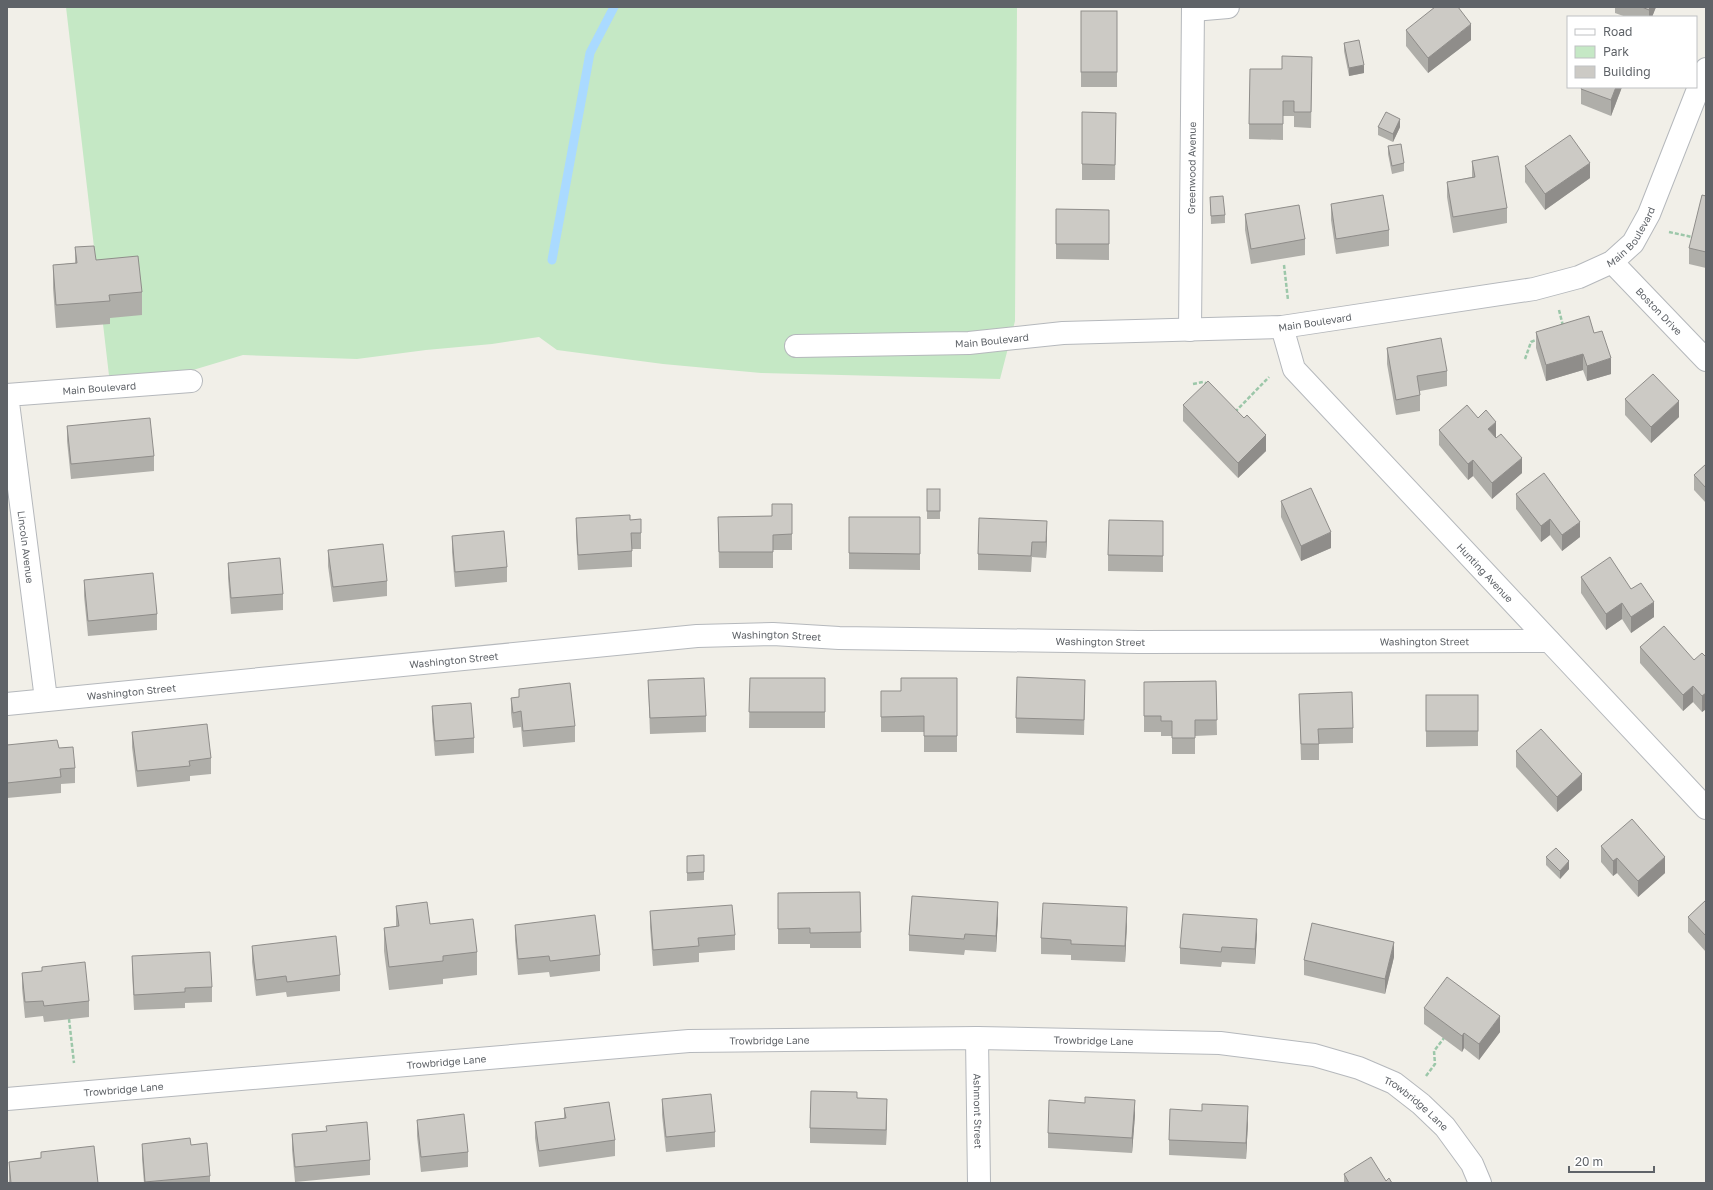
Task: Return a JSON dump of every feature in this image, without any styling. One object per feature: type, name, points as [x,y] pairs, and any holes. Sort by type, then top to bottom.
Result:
[{"type":"street","points":[[1193,9],[1228,7]]},
{"type":"street","name":"Greenwood Avenue","points":[[1190,330],[1193,9]]},
{"type":"street","name":"Main Boulevard","points":[[796,346],[969,343],[1063,333],[1287,326],[1534,289],[1579,277],[1612,262],[1633,243],[1649,214],[1706,69]]},
{"type":"street","name":"Boston Drive","points":[[1612,262],[1706,360]]},
{"type":"street","name":"Hunting Avenue","points":[[1287,326],[1294,369],[1706,808]]},
{"type":"street","name":"Main Boulevard","points":[[7,395],[191,381]]},
{"type":"street","name":"Lincoln Avenue","points":[[7,395],[46,699]]},
{"type":"street","name":"Washington Street","points":[[7,704],[697,636],[773,634],[839,638],[1139,642],[1549,641]]},
{"type":"street","name":"Trowbridge Lane","points":[[7,1099],[689,1041],[977,1038],[1220,1043],[1314,1055],[1359,1068],[1394,1083],[1421,1104],[1445,1127],[1472,1164],[1480,1183]]},
{"type":"street","name":"Ashmont Street","points":[[977,1038],[979,1183]]},
{"type":"path","points":[[1284,265],[1287,326]]},
{"type":"path","points":[[1560,312],[1564,327]]},
{"type":"path","points":[[1525,359],[1531,342],[1545,337]]},
{"type":"path","points":[[1232,414],[1269,378],[1292,364]]},
{"type":"path","points":[[1193,384],[1203,382],[1209,384],[1214,389]]},
{"type":"path","points":[[1230,406],[1236,411]]},
{"type":"path","points":[[70,1019],[74,1062]]},
{"type":"path","points":[[1425,1077],[1435,1064],[1434,1051],[1444,1038]]},
{"type":"green space","points":[[66,7],[1017,7],[1015,321],[1000,379],[761,373],[663,364],[557,350],[539,337],[492,344],[426,350],[357,359],[243,355],[183,373],[110,384]]},
{"type":"building","points":[[1435,7],[1458,7],[1471,24],[1428,58],[1406,30]]},
{"type":"building","points":[[1642,7],[1650,7],[1649,10]]},
{"type":"building","points":[[1081,11],[1117,11],[1117,72],[1081,72]]},
{"type":"building","points":[[1359,40],[1364,65],[1349,68],[1344,43]]},
{"type":"building","points":[[1282,56],[1312,57],[1311,112],[1294,112],[1294,101],[1283,101],[1283,124],[1249,124],[1250,69],[1282,69]]},
{"type":"building","points":[[1582,88],[1616,88],[1611,100]]},
{"type":"building","points":[[1082,112],[1116,113],[1115,165],[1082,164]]},
{"type":"building","points":[[1386,112],[1400,119],[1393,134],[1378,127]]},
{"type":"building","points":[[1570,135],[1590,163],[1545,194],[1525,166]]},
{"type":"building","points":[[1401,144],[1404,163],[1392,166],[1388,146]]},
{"type":"building","points":[[1498,156],[1507,208],[1453,217],[1447,182],[1475,177],[1472,161]]},
{"type":"building","points":[[1383,195],[1389,230],[1336,239],[1331,204]]},
{"type":"building","points":[[1702,195],[1706,196],[1706,252],[1689,248]]},
{"type":"building","points":[[1223,196],[1225,215],[1211,216],[1210,197]]},
{"type":"building","points":[[1299,205],[1305,239],[1251,249],[1245,214]]},
{"type":"building","points":[[1056,209],[1109,210],[1109,244],[1056,244]]},
{"type":"building","points":[[94,246],[96,260],[138,256],[142,292],[109,295],[110,301],[56,305],[53,265],[77,263],[75,247]]},
{"type":"building","points":[[1589,316],[1594,333],[1602,331],[1611,358],[1587,366],[1583,354],[1546,365],[1536,332]]},
{"type":"building","points":[[1441,338],[1447,371],[1417,376],[1420,395],[1396,400],[1387,348]]},
{"type":"building","points":[[1653,374],[1679,401],[1651,427],[1625,399]]},
{"type":"building","points":[[1208,381],[1244,418],[1247,415],[1266,435],[1238,463],[1183,405]]},
{"type":"building","points":[[1467,405],[1478,418],[1486,410],[1496,422],[1488,429],[1496,438],[1501,434],[1522,458],[1492,483],[1473,460],[1468,464],[1439,430]]},
{"type":"building","points":[[150,418],[154,456],[71,464],[67,426]]},
{"type":"building","points":[[1706,464],[1706,488],[1694,475]]},
{"type":"building","points":[[1544,473],[1580,522],[1562,535],[1550,519],[1541,526],[1516,494]]},
{"type":"building","points":[[1311,488],[1331,532],[1301,546],[1281,501]]},
{"type":"building","points":[[927,489],[940,489],[940,511],[927,511]]},
{"type":"building","points":[[772,504],[792,504],[792,534],[773,535],[773,552],[719,552],[718,517],[772,516]]},
{"type":"building","points":[[630,515],[630,520],[641,519],[641,533],[631,533],[632,551],[578,555],[576,518]]},
{"type":"building","points":[[849,517],[920,517],[920,554],[849,553]]},
{"type":"building","points":[[979,518],[1047,521],[1046,542],[1032,542],[1031,556],[978,554]]},
{"type":"building","points":[[1109,520],[1163,521],[1163,556],[1108,555]]},
{"type":"building","points":[[504,531],[507,567],[455,572],[452,536]]},
{"type":"building","points":[[383,544],[387,581],[333,587],[328,550]]},
{"type":"building","points":[[1610,557],[1631,589],[1641,583],[1654,602],[1631,617],[1622,603],[1606,614],[1581,577]]},
{"type":"building","points":[[280,558],[283,594],[231,598],[228,563]]},
{"type":"building","points":[[153,573],[157,614],[88,621],[84,580]]},
{"type":"building","points":[[1664,626],[1694,660],[1702,653],[1706,657],[1706,693],[1702,696],[1693,686],[1683,695],[1640,647]]},
{"type":"building","points":[[1017,677],[1085,680],[1084,720],[1016,718]]},
{"type":"building","points":[[704,678],[706,716],[650,718],[648,680]]},
{"type":"building","points":[[750,678],[825,678],[825,712],[749,712]]},
{"type":"building","points":[[901,678],[957,678],[957,736],[924,736],[924,716],[881,717],[881,691],[901,691]]},
{"type":"building","points":[[1216,681],[1217,720],[1195,720],[1195,738],[1172,738],[1172,721],[1161,721],[1161,716],[1144,716],[1144,682]]},
{"type":"building","points":[[570,683],[575,726],[523,731],[521,711],[513,713],[511,698],[519,697],[519,689]]},
{"type":"building","points":[[1352,692],[1353,728],[1318,729],[1319,744],[1301,744],[1299,694]]},
{"type":"building","points":[[1426,695],[1478,695],[1478,731],[1426,731]]},
{"type":"building","points":[[471,703],[474,738],[435,741],[432,706]]},
{"type":"building","points":[[207,724],[211,758],[189,761],[190,766],[137,771],[132,732]]},
{"type":"building","points":[[1541,729],[1582,774],[1557,797],[1516,751]]},
{"type":"building","points":[[57,740],[59,748],[73,747],[75,768],[60,769],[61,777],[7,783],[7,745]]},
{"type":"building","points":[[1632,819],[1665,857],[1638,881],[1617,858],[1613,861],[1601,846]]},
{"type":"building","points":[[1556,848],[1569,861],[1560,871],[1546,857]]},
{"type":"building","points":[[704,855],[704,872],[687,873],[687,856]]},
{"type":"building","points":[[860,892],[861,932],[810,933],[810,928],[778,929],[778,893]]},
{"type":"building","points":[[912,896],[998,902],[996,936],[965,934],[964,939],[909,935]]},
{"type":"building","points":[[1706,900],[1706,936],[1688,917]]},
{"type":"building","points":[[427,902],[430,924],[473,919],[477,952],[443,956],[443,961],[389,967],[384,928],[399,926],[396,906]]},
{"type":"building","points":[[1043,903],[1127,907],[1125,946],[1071,944],[1071,940],[1041,938]]},
{"type":"building","points":[[732,905],[735,935],[698,938],[699,946],[653,950],[650,911]]},
{"type":"building","points":[[1183,914],[1257,919],[1255,949],[1222,947],[1221,952],[1180,948]]},
{"type":"building","points":[[595,915],[600,955],[550,961],[549,956],[518,959],[515,925]]},
{"type":"building","points":[[1312,923],[1394,942],[1385,979],[1304,960]]},
{"type":"building","points":[[336,936],[340,975],[287,982],[286,976],[256,980],[252,946]]},
{"type":"building","points":[[210,952],[212,987],[185,988],[185,992],[134,995],[132,956]]},
{"type":"building","points":[[85,962],[89,1001],[44,1006],[43,1001],[25,1002],[22,973],[42,971],[42,967]]},
{"type":"building","points":[[1447,977],[1500,1016],[1479,1044],[1464,1033],[1462,1036],[1424,1008]]},
{"type":"building","points":[[811,1091],[857,1092],[857,1098],[887,1099],[886,1130],[810,1128]]},
{"type":"building","points":[[711,1094],[715,1132],[666,1137],[662,1099]]},
{"type":"building","points":[[1085,1097],[1135,1100],[1132,1138],[1048,1133],[1049,1100],[1085,1103]]},
{"type":"building","points":[[609,1102],[615,1140],[539,1151],[535,1122],[566,1118],[564,1108]]},
{"type":"building","points":[[1202,1104],[1248,1106],[1246,1143],[1169,1140],[1170,1109],[1202,1111]]},
{"type":"building","points":[[464,1114],[468,1152],[421,1157],[417,1120]]},
{"type":"building","points":[[367,1122],[370,1160],[295,1167],[292,1134],[327,1131],[326,1126]]},
{"type":"building","points":[[190,1138],[191,1145],[207,1143],[210,1176],[145,1182],[142,1144]]},
{"type":"building","points":[[94,1146],[98,1183],[11,1183],[9,1162],[41,1158],[41,1152]]},
{"type":"building","points":[[1371,1157],[1386,1181],[1389,1178],[1392,1183],[1349,1183],[1344,1174]]},
{"type":"waterway","points":[[552,260],[590,53],[614,7]]}]
